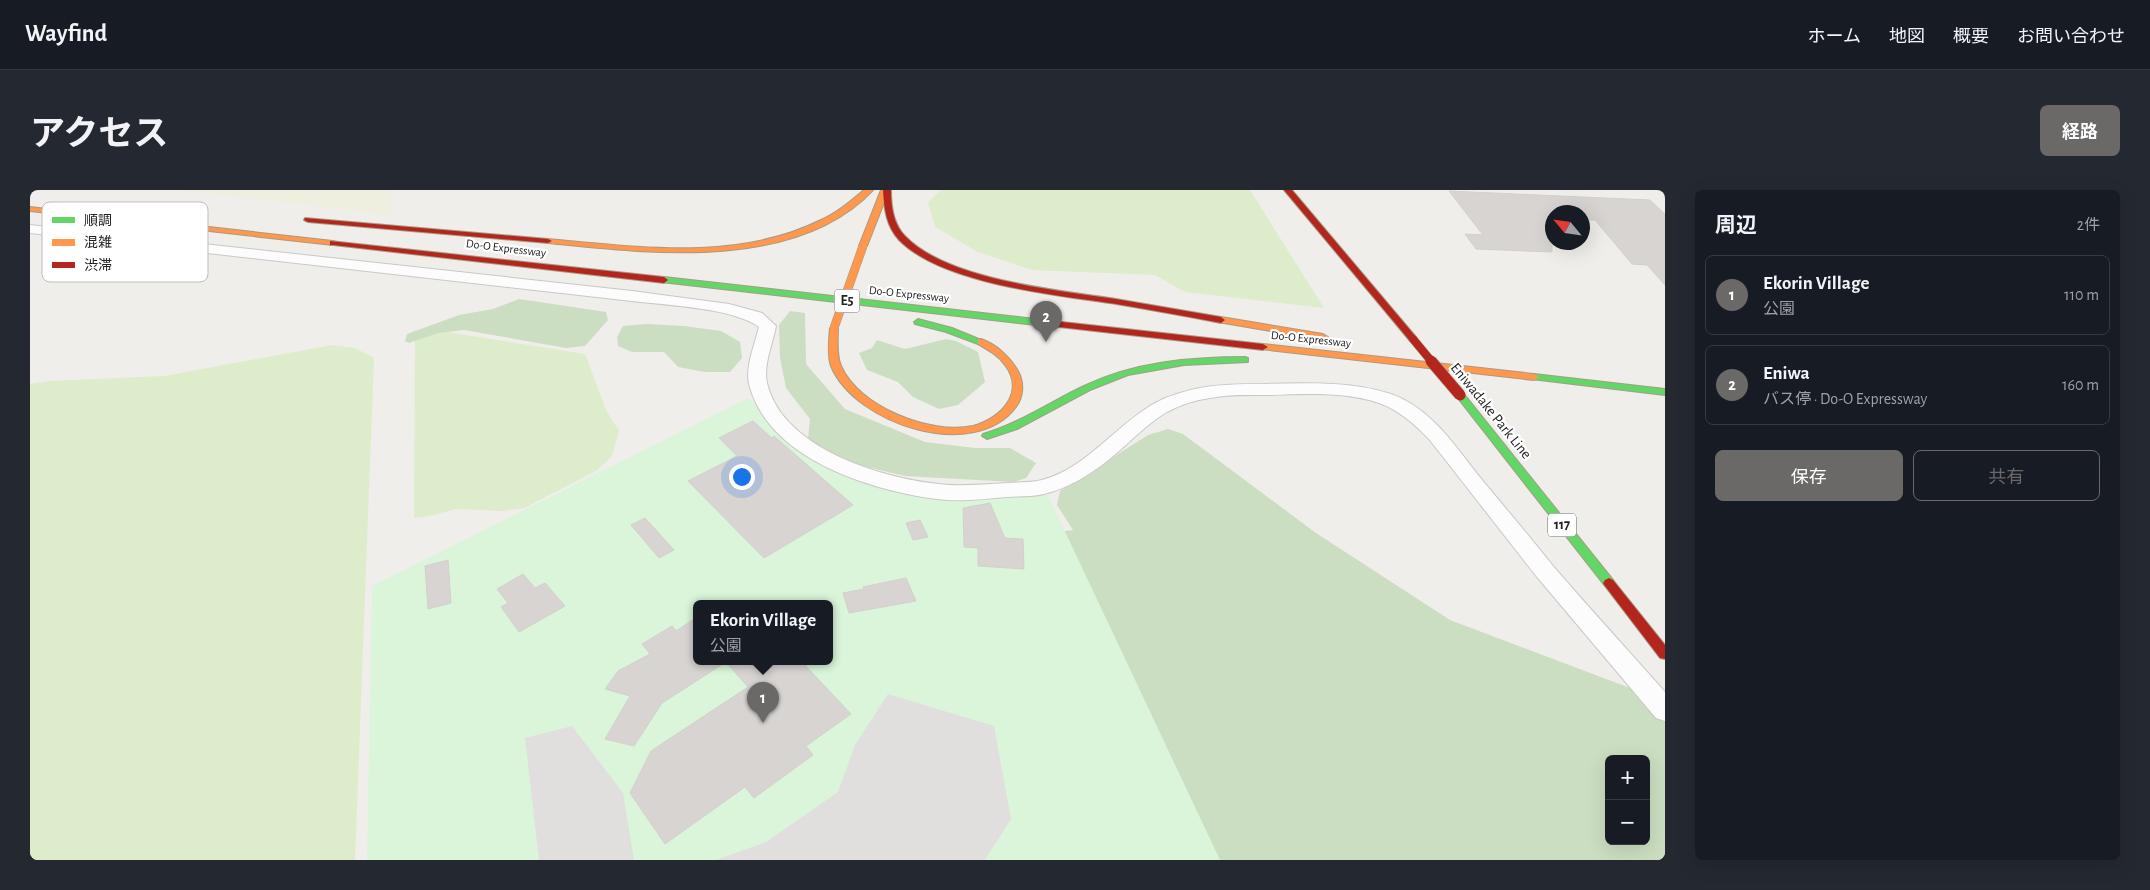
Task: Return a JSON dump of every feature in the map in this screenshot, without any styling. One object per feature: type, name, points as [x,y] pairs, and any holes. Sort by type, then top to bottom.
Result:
[{"type":"main road","name":"Do-O Expressway","points":[[504,249],[294,222],[657,251],[700,250],[756,245],[802,231],[837,216],[869,190]]},
{"type":"main road","points":[[822,356],[829,327],[858,246],[875,190]]},
{"type":"main road","name":"Do-O Expressway","points":[[886,190],[888,216],[895,231],[906,243],[920,253],[955,268],[1052,291],[1331,339],[1148,319]]},
{"type":"main road","points":[[858,246],[886,190]]},
{"type":"main road","name":"Eniwadake Park Line","points":[[1288,190],[1411,343],[1460,395],[1665,654]]},
{"type":"main road","name":"Do-O Expressway","points":[[208,228],[1665,392]]},
{"type":"main road","points":[[335,242],[877,316]]},
{"type":"main road","name":"Do-O Expressway","points":[[838,286],[857,288]]},
{"type":"main road","points":[[829,327],[837,367],[846,382],[856,394],[874,407],[893,417],[929,427],[955,430],[974,428],[992,423],[1005,414],[1018,394],[1018,381],[1013,367],[1005,358],[984,343],[973,338],[905,320]]},
{"type":"main road","points":[[1411,343],[1438,351]]},
{"type":"main road","points":[[845,398],[873,418],[906,431],[936,438],[968,439],[994,435],[1022,424],[1086,388],[1122,373],[1159,366],[1216,360],[1260,361]]},
{"type":"main road","points":[[1305,364],[1665,400]]},
{"type":"street","points":[[208,249],[632,296],[729,310],[756,317],[768,326],[758,377],[759,386],[769,409],[787,432],[811,451],[886,483],[965,494],[1044,487],[1075,475],[1106,454],[1150,414],[1173,401],[1205,393],[1236,390],[1336,389],[1363,392],[1391,400],[1427,425],[1548,574],[1665,710]]},
{"type":"green space","points":[[176,190],[390,190],[392,215]]},
{"type":"green space","points":[[941,190],[1250,190],[1324,308],[1185,292],[1155,275],[1032,270],[978,252],[935,227],[928,202]]},
{"type":"green space","points":[[519,299],[606,312],[608,320],[585,346],[566,348],[464,330],[438,333],[409,343],[405,341],[407,334],[459,315],[493,309]]},
{"type":"green space","points":[[790,311],[805,313],[806,364],[845,409],[925,442],[975,448],[1010,448],[1036,463],[1026,478],[1014,482],[905,476],[854,464],[808,439],[810,419],[786,388],[780,358],[779,325]]},
{"type":"green space","points":[[647,324],[721,331],[740,342],[742,358],[730,372],[705,372],[678,367],[664,352],[632,352],[618,346],[617,337],[623,326]]},
{"type":"green space","points":[[441,331],[585,354],[606,410],[619,431],[612,456],[596,471],[524,508],[502,511],[456,509],[414,518],[415,338]]},
{"type":"green space","points":[[946,339],[956,341],[978,352],[985,382],[958,405],[939,409],[913,397],[898,382],[867,370],[859,353],[872,348],[877,340],[905,349]]},
{"type":"green space","points":[[332,345],[355,348],[374,358],[355,860],[30,860],[30,384],[50,381],[164,376]]},
{"type":"green space","points":[[748,398],[811,451],[886,483],[1044,487],[1220,860],[367,860],[372,586]]},
{"type":"green space","points":[[1168,429],[1183,434],[1316,533],[1450,620],[1638,691],[1665,710],[1665,860],[1037,860],[1031,536],[1073,530],[1057,505],[1060,491],[1148,435]]},
{"type":"shaded area","points":[[888,694],[994,726],[1011,819],[985,860],[716,860],[766,842],[838,792],[855,745]]},
{"type":"shaded area","points":[[572,726],[623,793],[634,860],[539,860],[525,738]]},
{"type":"building","points":[[1449,191],[1650,200],[1665,214],[1665,285],[1647,265],[1632,264],[1595,220],[1590,220],[1590,205],[1545,205],[1545,250],[1552,250],[1552,252],[1476,249],[1465,234],[1483,235]]},
{"type":"building","points":[[753,421],[772,438],[774,436],[853,505],[764,558],[688,481],[737,456],[719,438]]},
{"type":"building","points":[[990,503],[1005,538],[1023,539],[1024,569],[978,566],[978,548],[964,547],[963,508]]},
{"type":"building","points":[[645,518],[674,550],[659,558],[631,525]]},
{"type":"building","points":[[920,520],[928,537],[913,540],[906,523]]},
{"type":"building","points":[[448,560],[451,603],[428,609],[425,566]]},
{"type":"building","points":[[523,574],[535,588],[545,583],[565,606],[519,632],[501,607],[508,603],[497,589]]},
{"type":"building","points":[[906,578],[916,601],[849,613],[843,593]]},
{"type":"building","points":[[693,620],[693,665],[721,665],[662,703],[634,746],[605,739],[630,696],[605,689],[618,671],[650,654],[642,644],[672,626],[676,631]]},
{"type":"building","points":[[729,665],[805,665],[851,714],[806,746],[813,755],[754,798],[745,787],[665,844],[630,793],[651,751],[748,687]]},
{"type":"traffic: fast","points":[[664,280],[1044,323]]},
{"type":"traffic: fast","points":[[918,322],[949,330],[981,342]]},
{"type":"traffic: fast","points":[[987,436],[1013,427],[1087,388],[1125,373],[1184,362],[1245,360]]},
{"type":"traffic: fast","points":[[1534,377],[1665,392]]},
{"type":"traffic: fast","points":[[1460,395],[1609,583]]},
{"type":"traffic: slow","points":[[548,241],[652,250],[722,249],[756,244],[790,236],[822,223],[841,212],[869,190]]},
{"type":"traffic: slow","points":[[863,246],[885,190]]},
{"type":"traffic: slow","points":[[30,209],[42,210]]},
{"type":"traffic: slow","points":[[208,229],[333,243]]},
{"type":"traffic: slow","points":[[834,328],[863,246]]},
{"type":"traffic: slow","points":[[1221,320],[1323,337]]},
{"type":"traffic: slow","points":[[834,328],[833,352],[836,366],[845,382],[859,396],[875,408],[915,425],[955,431],[973,429],[992,423],[1006,413],[1014,402],[1018,390],[1016,377],[1009,364],[998,352],[981,342]]},
{"type":"traffic: slow","points":[[1263,347],[1534,377]]},
{"type":"traffic: jam","points":[[887,190],[890,216],[899,234],[920,252],[943,264],[998,281],[1221,320]]},
{"type":"traffic: jam","points":[[1288,190],[1413,339]]},
{"type":"traffic: jam","points":[[308,220],[548,241]]},
{"type":"traffic: jam","points":[[333,243],[664,280]]},
{"type":"traffic: jam","points":[[1044,323],[1263,347]]},
{"type":"traffic: jam","points":[[1413,339],[1460,395]]},
{"type":"traffic: jam","points":[[1609,583],[1665,654]]},
{"type":"place","name":"Eniwa","points":[[1046,342]]},
{"type":"place","name":"Ekorin Village","points":[[763,723]]}]
